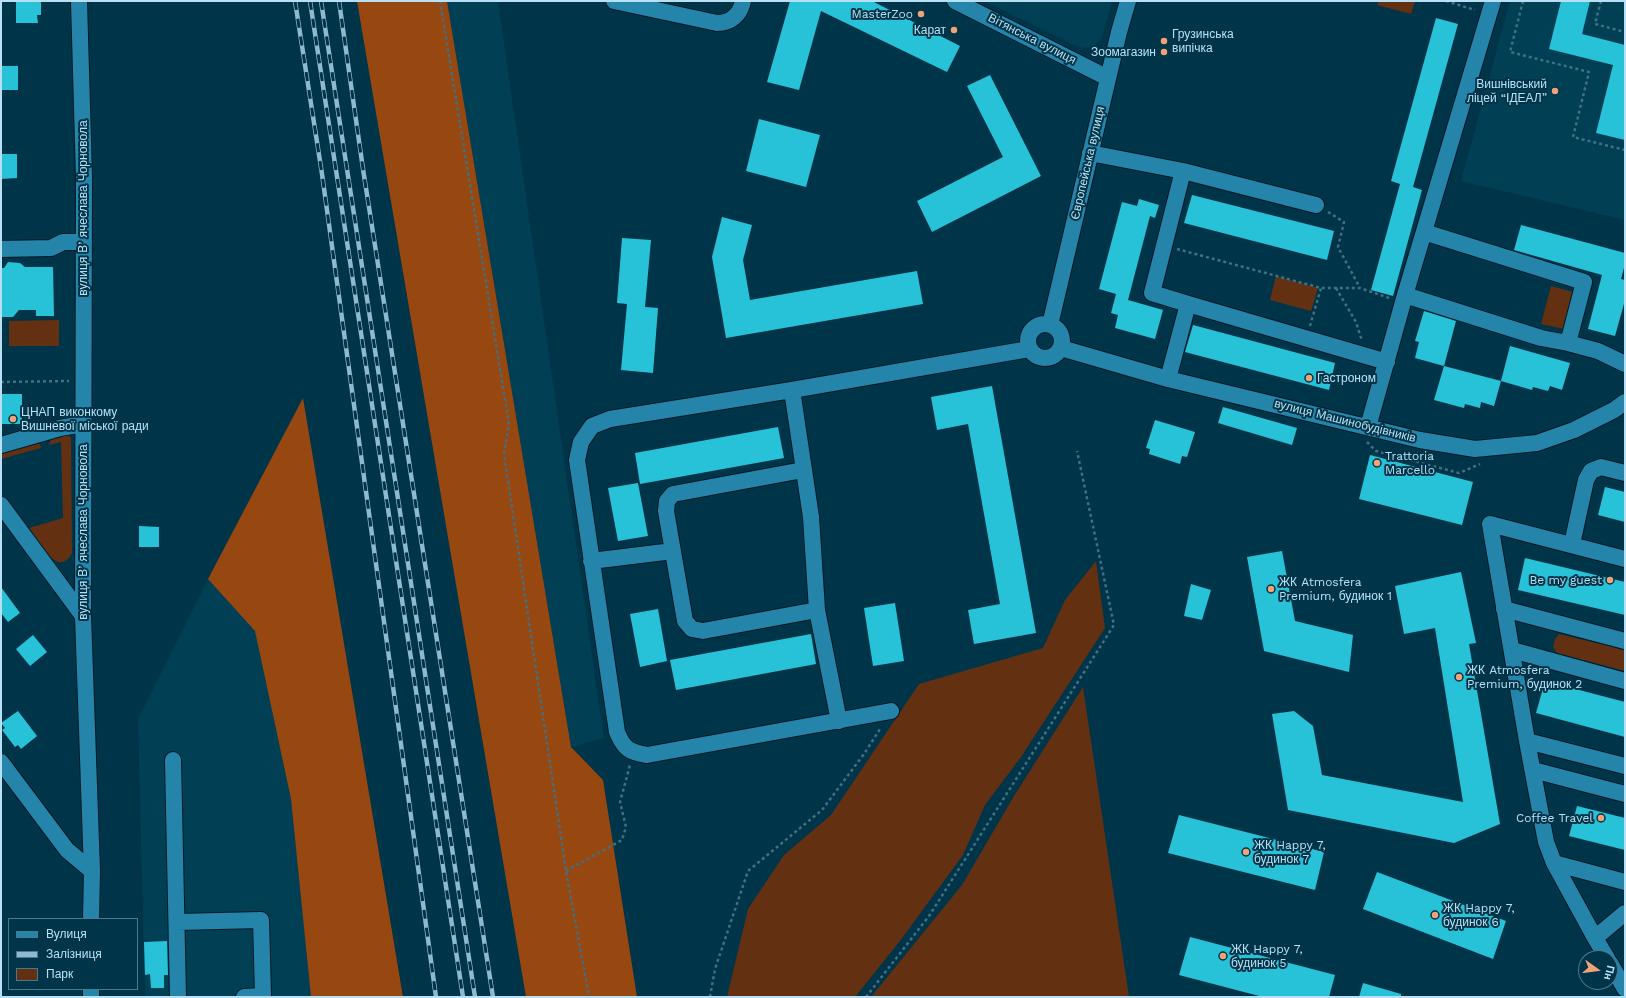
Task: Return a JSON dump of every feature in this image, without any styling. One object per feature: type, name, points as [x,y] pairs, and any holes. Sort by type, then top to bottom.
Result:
[{"type":"street","name":"вулиця Вʼячеслава Чорновола","points":[[79,1],[84,177],[83,616],[92,871],[91,918]]},
{"type":"street","points":[[614,1],[654,5],[717,23],[727,23],[735,17],[742,6],[743,1]]},
{"type":"street","name":"Вітянська вулиця","points":[[955,1],[1108,78]]},
{"type":"street","name":"Європейська вулиця","points":[[1050,325],[1108,78],[1128,1]]},
{"type":"street","points":[[1367,434],[1404,299],[1491,8]]},
{"type":"street","points":[[1090,153],[1182,171],[1316,205]]},
{"type":"street","points":[[1182,171],[1152,294],[1386,362]]},
{"type":"street","points":[[1424,232],[1584,282],[1568,343]]},
{"type":"street","points":[[1,249],[51,248],[63,242],[84,242]]},
{"type":"street","points":[[1404,299],[1541,338],[1598,351],[1625,364]]},
{"type":"street","points":[[1168,379],[1188,304]]},
{"type":"street","points":[[1044,324],[1050,325],[1059,331],[1062,342],[1061,348],[1058,353],[1048,358],[1037,357],[1029,349],[1028,338],[1033,328],[1044,324]]},
{"type":"street","name":"вулиця Машинобудівників","points":[[1061,348],[1367,434],[1420,440],[1475,449],[1537,443],[1574,430],[1614,410],[1625,402]]},
{"type":"street","points":[[891,711],[647,756],[633,753],[622,744],[617,732],[577,460],[581,442],[592,426],[610,419],[792,390],[1029,349]]},
{"type":"street","points":[[792,390],[810,517],[817,610],[839,721]]},
{"type":"street","points":[[1,445],[60,428],[83,424]]},
{"type":"street","points":[[1572,544],[1586,480],[1591,471],[1601,466],[1625,473]]},
{"type":"street","points":[[804,470],[673,494],[667,501],[666,511],[685,621],[692,630],[702,631],[817,610]]},
{"type":"street","points":[[1,505],[83,616]]},
{"type":"street","points":[[1602,950],[1554,863],[1546,842],[1490,524],[1572,544],[1625,559]]},
{"type":"street","points":[[591,561],[673,550]]},
{"type":"street","points":[[1504,609],[1625,641]]},
{"type":"street","points":[[1512,650],[1625,681]]},
{"type":"street","points":[[1527,741],[1625,766]]},
{"type":"street","points":[[173,760],[178,997]]},
{"type":"street","points":[[1,762],[67,850],[92,871]]},
{"type":"street","points":[[1533,770],[1625,794]]},
{"type":"street","points":[[1554,863],[1625,882]]},
{"type":"street","points":[[1595,938],[1625,913]]},
{"type":"street","points":[[177,922],[261,920],[263,996],[244,997]]},
{"type":"street","points":[[1618,977],[1625,989]]},
{"type":"path","points":[[440,1],[509,424],[504,454],[566,871],[589,997]]},
{"type":"path","points":[[1446,1],[1491,8]]},
{"type":"path","points":[[1523,1],[1510,52],[1589,72],[1573,137],[1625,150]]},
{"type":"path","points":[[1601,1],[1595,24],[1625,32]]},
{"type":"path","points":[[1316,205],[1344,222],[1338,247],[1360,288]]},
{"type":"path","points":[[1164,245],[1320,288],[1360,288],[1404,299]]},
{"type":"path","points":[[1307,339],[1320,288]]},
{"type":"path","points":[[1335,288],[1356,322],[1367,357]]},
{"type":"path","points":[[1,382],[74,381]]},
{"type":"path","points":[[1367,434],[1376,451],[1459,473],[1482,463]]},
{"type":"path","points":[[866,997],[929,916],[1114,625],[1077,451]]},
{"type":"path","points":[[710,997],[715,969],[748,871],[822,810],[864,754],[891,711]]},
{"type":"path","points":[[566,871],[622,840],[626,827],[620,802],[633,753]]},
{"type":"shaded area","points":[[357,1],[447,1],[571,747],[603,780],[637,997],[526,997]]},
{"type":"shaded area","points":[[447,1],[498,1],[604,738],[571,747]]},
{"type":"shaded area","points":[[984,1],[1112,1],[1102,38],[1094,46],[1087,48],[1078,47]]},
{"type":"shaded area","name":"Вишнівський ліцей “ІДЕАЛ”","points":[[1510,1],[1625,1],[1625,220],[1461,181]]},
{"type":"shaded area","points":[[303,398],[403,997],[311,997],[291,799],[255,631],[208,579]]},
{"type":"shaded area","points":[[208,579],[255,630],[291,799],[311,997],[145,997],[138,719]]},
{"type":"green space","points":[[1379,1],[1415,1],[1411,14],[1377,5]]},
{"type":"green space","points":[[1276,276],[1318,288],[1311,311],[1270,300]]},
{"type":"green space","points":[[1551,286],[1573,292],[1564,329],[1541,324]]},
{"type":"green space","points":[[59,320],[59,346],[9,346],[9,321]]},
{"type":"green space","points":[[66,434],[71,438],[72,553],[66,560],[60,562],[54,560],[48,555],[29,528],[63,518],[61,442],[49,445],[52,437]]},
{"type":"green space","points":[[36,442],[40,444],[41,448],[1,459],[2,453]]},
{"type":"green space","points":[[1096,561],[1105,628],[1021,757],[985,805],[963,855],[900,941],[855,997],[727,997],[748,909],[784,855],[831,815],[919,684],[1043,648],[1065,600]]},
{"type":"green space","points":[[1559,634],[1625,650],[1625,671],[1557,653],[1553,647],[1555,639]]},
{"type":"green space","points":[[1083,687],[1129,997],[871,997],[962,885],[1014,796]]},
{"type":"building","points":[[16,1],[41,1],[41,15],[37,15],[38,23],[16,23]]},
{"type":"building","points":[[790,1],[872,1],[960,46],[947,72],[821,11],[799,90],[767,82]]},
{"type":"building","points":[[1561,1],[1590,1],[1582,34],[1625,45],[1625,140],[1596,133],[1613,65],[1549,49]]},
{"type":"building","points":[[1436,18],[1458,24],[1413,187],[1422,190],[1393,296],[1371,290],[1400,184],[1391,181]]},
{"type":"building","points":[[1,66],[18,66],[18,90],[1,90]]},
{"type":"building","points":[[990,75],[1041,176],[932,232],[917,201],[1003,157],[967,86]]},
{"type":"building","points":[[759,119],[820,135],[806,187],[746,171]]},
{"type":"building","points":[[1,154],[17,154],[17,178],[1,179]]},
{"type":"building","points":[[1192,195],[1334,231],[1327,260],[1184,223]]},
{"type":"building","points":[[1139,199],[1159,205],[1155,218],[1150,216],[1128,300],[1163,310],[1155,339],[1115,328],[1118,315],[1111,313],[1116,294],[1099,289],[1122,202],[1137,206]]},
{"type":"building","points":[[722,217],[752,225],[743,260],[750,300],[917,271],[923,304],[726,338],[712,257]]},
{"type":"building","points":[[1521,225],[1625,253],[1625,264],[1621,279],[1625,280],[1625,300],[1615,336],[1588,329],[1602,275],[1514,250]]},
{"type":"building","points":[[622,238],[651,240],[645,307],[658,308],[653,373],[621,370],[627,304],[617,303]]},
{"type":"building","points":[[8,262],[20,263],[25,267],[53,267],[54,316],[36,316],[36,310],[19,310],[13,317],[1,317],[1,268],[4,268]]},
{"type":"building","points":[[1424,311],[1456,321],[1444,366],[1415,358],[1419,342],[1415,341]]},
{"type":"building","points":[[1193,325],[1335,363],[1329,390],[1185,352]]},
{"type":"building","points":[[1510,346],[1570,363],[1562,390],[1550,386],[1548,391],[1533,387],[1532,390],[1501,381]]},
{"type":"building","points":[[1444,366],[1501,381],[1494,406],[1481,402],[1480,408],[1465,404],[1464,408],[1434,400]]},
{"type":"building","points":[[992,386],[1036,633],[974,644],[968,610],[1000,604],[968,424],[937,430],[931,397]]},
{"type":"building","points":[[1,394],[22,394],[22,420],[20,424],[1,424]]},
{"type":"building","points":[[1223,407],[1297,428],[1292,445],[1218,423]]},
{"type":"building","points":[[1155,420],[1195,432],[1187,457],[1182,456],[1180,464],[1149,454],[1150,449],[1146,448]]},
{"type":"building","points":[[778,427],[784,458],[640,484],[635,453]]},
{"type":"building","points":[[1370,455],[1473,482],[1462,525],[1359,499]]},
{"type":"building","points":[[638,483],[648,536],[618,541],[608,488]]},
{"type":"building","points":[[1605,487],[1625,492],[1625,522],[1598,515]]},
{"type":"building","points":[[139,526],[159,527],[159,547],[139,547]]},
{"type":"building","name":"ЖК Atmosfera Premium, будинок 1","points":[[1282,551],[1295,621],[1353,635],[1349,672],[1264,651],[1247,557]]},
{"type":"building","points":[[1525,558],[1625,582],[1625,615],[1518,590]]},
{"type":"building","name":"ЖК Atmosfera Premium, будинок 2","points":[[1461,572],[1476,643],[1469,644],[1500,824],[1454,843],[1288,810],[1272,714],[1294,711],[1313,726],[1322,775],[1463,802],[1435,628],[1404,634],[1395,586]]},
{"type":"building","points":[[1191,584],[1211,590],[1202,620],[1184,616]]},
{"type":"building","points":[[1,587],[20,613],[8,622],[1,613]]},
{"type":"building","points":[[895,603],[904,661],[873,666],[864,608]]},
{"type":"building","points":[[658,609],[667,661],[640,667],[630,614]]},
{"type":"building","points":[[811,634],[816,664],[676,690],[670,660]]},
{"type":"building","points":[[33,635],[47,652],[30,666],[16,649]]},
{"type":"building","points":[[1545,681],[1625,702],[1625,737],[1536,713]]},
{"type":"building","points":[[18,711],[37,736],[21,749],[18,745],[15,747],[2,730],[5,728],[1,723]]},
{"type":"building","points":[[1577,806],[1625,818],[1625,850],[1569,836]]},
{"type":"building","name":"ЖК Happy 7, будинок 7","points":[[1179,815],[1324,852],[1315,890],[1168,853]]},
{"type":"building","name":"ЖК Happy 7, будинок 6","points":[[1377,872],[1506,921],[1493,959],[1363,909]]},
{"type":"building","name":"ЖК Happy 7, будинок 5","points":[[1190,937],[1335,975],[1329,997],[1263,997],[1179,975]]},
{"type":"building","points":[[167,941],[168,975],[164,975],[164,988],[151,988],[150,974],[145,975],[144,942]]},
{"type":"building","points":[[1363,983],[1401,994],[1401,997],[1359,997]]},
{"type":"railway","points":[[295,1],[322,174],[436,997]]},
{"type":"railway","points":[[310,1],[463,997]]},
{"type":"railway","points":[[321,1],[475,997]]},
{"type":"railway","points":[[339,1],[363,169],[493,997]]},
{"type":"place","name":"MasterZoo","points":[[921,14]]},
{"type":"place","name":"Карат","points":[[954,30]]},
{"type":"place","name":"Грузинська випічка","points":[[1164,41]]},
{"type":"place","name":"Зоомагазин","points":[[1164,52]]},
{"type":"place","name":"Вишнівський ліцей “ІДЕАЛ”","points":[[1555,91]]},
{"type":"place","name":"Гастроном","points":[[1309,378]]},
{"type":"place","name":"ЦНАП виконкому Вишневої міської ради","points":[[13,419]]},
{"type":"place","name":"Trattoria Marcello","points":[[1377,463]]},
{"type":"place","name":"Be my guest","points":[[1610,580]]},
{"type":"place","name":"ЖК Atmosfera Premium, будинок 1","points":[[1271,589]]},
{"type":"place","name":"ЖК Atmosfera Premium, будинок 2","points":[[1459,677]]},
{"type":"place","name":"Coffee Travel","points":[[1601,818]]},
{"type":"place","name":"ЖК Happy 7, будинок 7","points":[[1246,852]]},
{"type":"place","name":"ЖК Happy 7, будинок 6","points":[[1435,915]]},
{"type":"place","name":"ЖК Happy 7, будинок 5","points":[[1223,956]]}]
